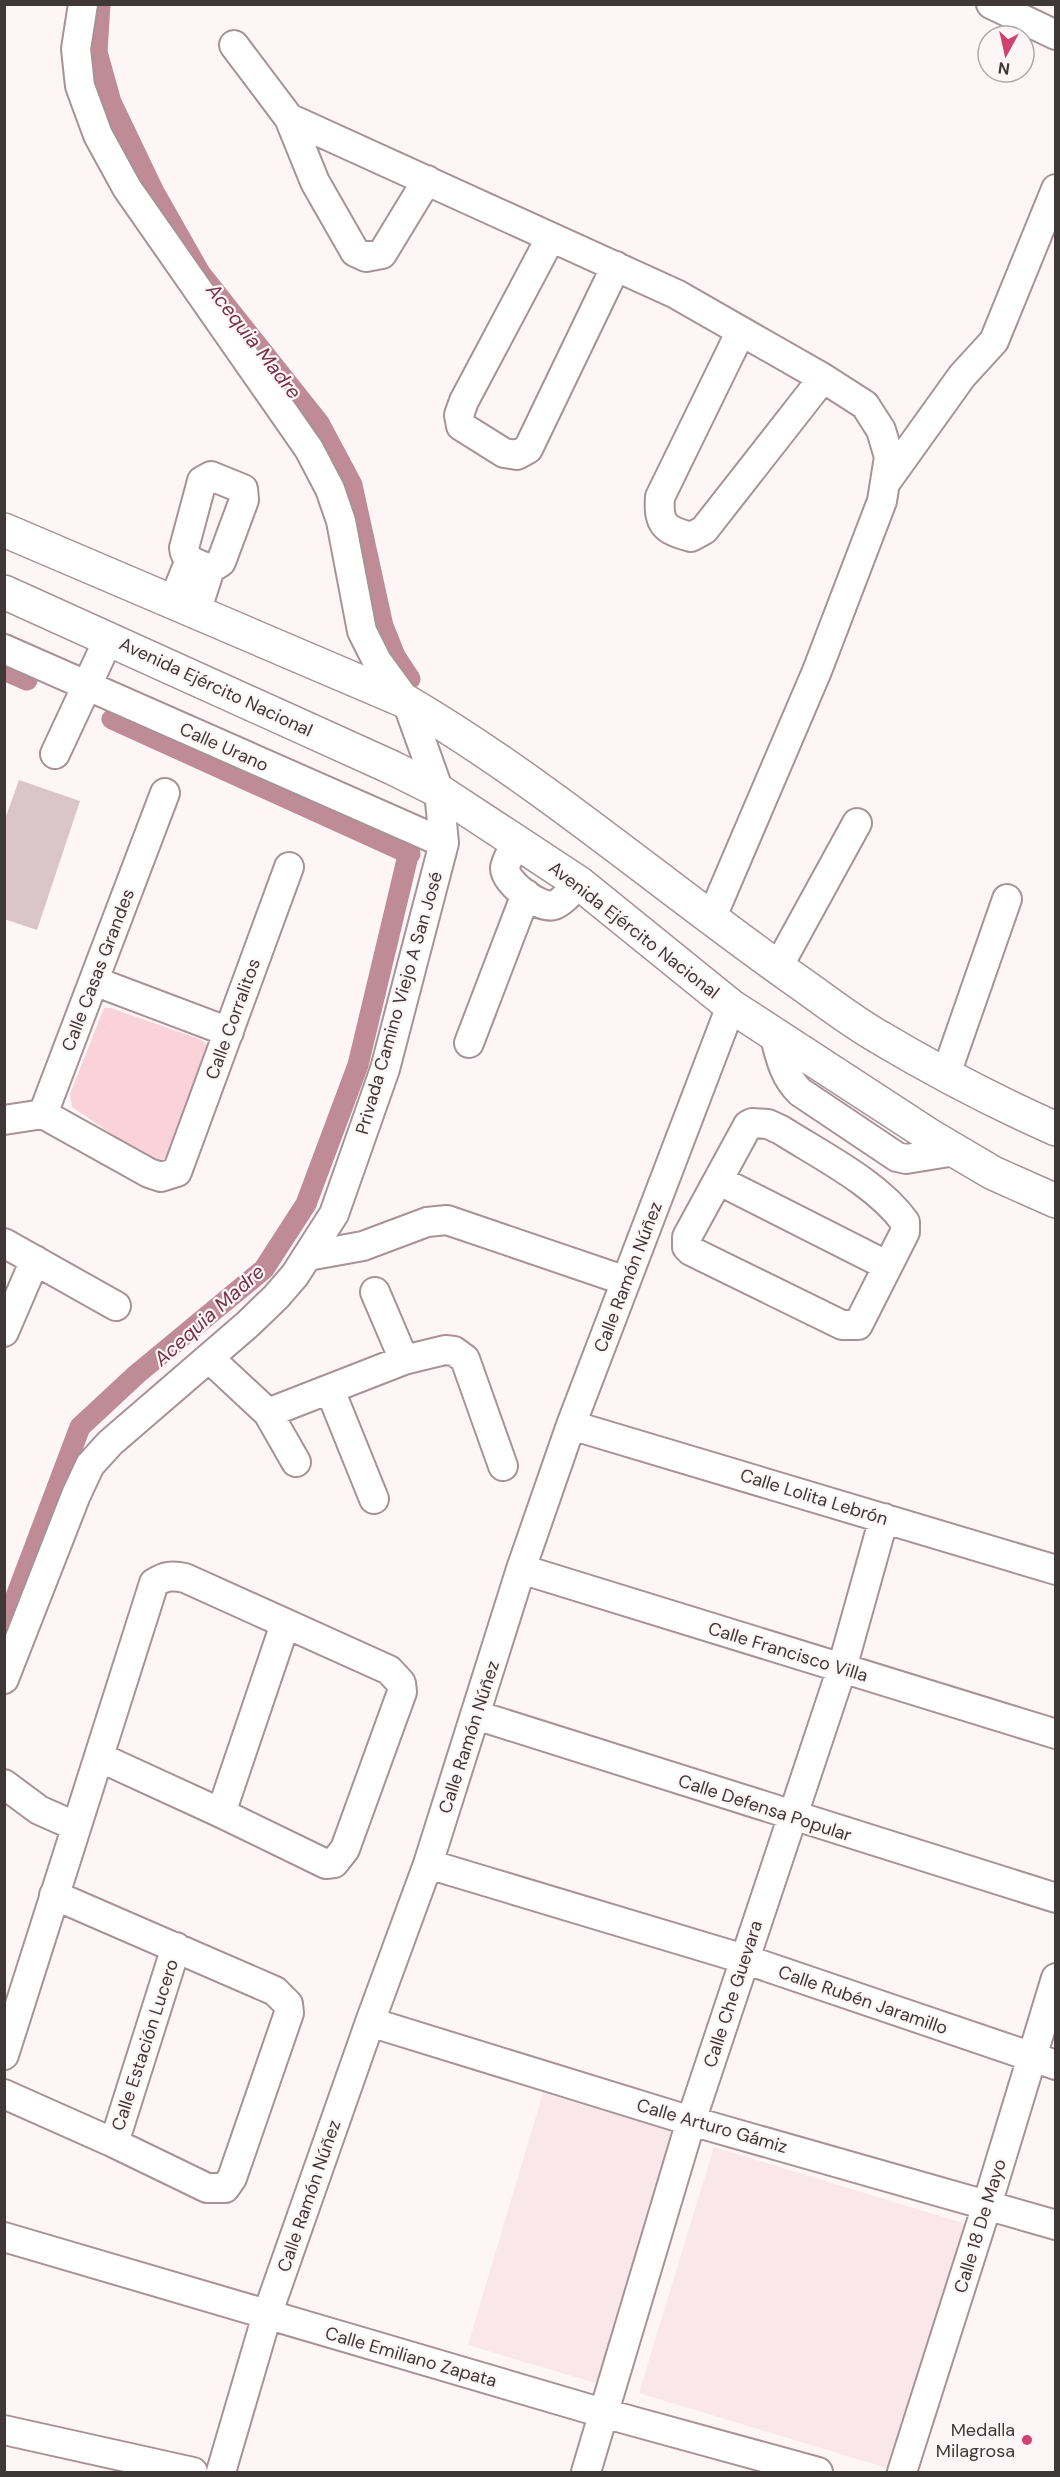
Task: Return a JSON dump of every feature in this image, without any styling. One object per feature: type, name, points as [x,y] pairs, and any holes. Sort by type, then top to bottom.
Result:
[{"type":"main road","points":[[4,530],[407,702],[457,731],[528,781],[711,919],[877,1037],[999,1103],[1056,1129]]},
{"type":"main road","name":"Avenida Ejército Nacional","points":[[4,592],[109,638],[439,791],[579,883],[731,1005],[774,1034],[993,1173],[1056,1201]]},
{"type":"street","name":"Privada Camino Viejo A San José","points":[[4,1679],[67,1517],[90,1465],[276,1297],[308,1256],[334,1214],[385,1069],[444,843],[439,791],[407,702],[377,661],[362,631],[341,521],[330,489],[309,449],[128,188],[98,135],[80,86],[76,49],[83,4]]},
{"type":"street","points":[[991,4],[1056,35]]},
{"type":"street","points":[[234,45],[289,118],[315,182],[355,252],[366,257],[382,254],[427,180]]},
{"type":"street","points":[[289,118],[676,294],[823,378],[865,405],[881,430],[889,457],[882,501],[817,671],[711,919]]},
{"type":"street","points":[[885,484],[962,376],[994,341],[1056,189]]},
{"type":"street","points":[[551,237],[464,401],[459,415],[461,426],[504,453],[517,455],[528,449],[616,266]]},
{"type":"street","points":[[741,331],[660,497],[659,516],[669,531],[691,537],[704,530],[823,378]]},
{"type":"street","points":[[184,607],[200,565]]},
{"type":"street","points":[[55,754],[109,638]]},
{"type":"street","name":"Calle Urano","points":[[4,649],[444,843]]},
{"type":"street","name":"Calle Casas Grandes","points":[[43,1114],[165,793]]},
{"type":"street","points":[[778,967],[857,823]]},
{"type":"street","points":[[516,842],[505,867],[506,873],[526,894],[545,906],[551,906],[558,903],[579,883]]},
{"type":"street","name":"Calle Corralitos","points":[[43,1114],[149,1173],[161,1177],[177,1172],[289,867]]},
{"type":"street","points":[[469,1043],[526,894]]},
{"type":"street","points":[[946,1074],[1006,899]]},
{"type":"street","points":[[94,981],[229,1032]]},
{"type":"street","name":"Calle Ramón Núñez","points":[[221,2472],[267,2315],[428,1864],[521,1569],[571,1425],[731,1005]]},
{"type":"street","points":[[774,1034],[785,1074],[800,1092],[896,1154],[956,1151]]},
{"type":"street","points":[[6,1122],[43,1114]]},
{"type":"street","points":[[759,1123],[780,1130],[868,1187],[901,1216],[906,1227],[858,1325],[842,1325],[690,1251],[687,1247],[687,1237],[748,1125],[759,1123]]},
{"type":"street","points":[[868,1187],[896,1154]]},
{"type":"street","points":[[718,1180],[886,1265]]},
{"type":"street","points":[[308,1256],[363,1246],[428,1222],[447,1220],[626,1281]]},
{"type":"street","points":[[4,1243],[116,1306]]},
{"type":"street","points":[[4,1332],[34,1260]]},
{"type":"street","points":[[375,1292],[404,1360]]},
{"type":"street","points":[[268,1413],[404,1360],[445,1350],[454,1351],[465,1359],[503,1466]]},
{"type":"street","points":[[209,1358],[268,1413],[296,1462]]},
{"type":"street","points":[[330,1390],[374,1499]]},
{"type":"street","name":"Calle Lolita Lebrón","points":[[571,1425],[1056,1570]]},
{"type":"street","name":"Calle Che Guevara","points":[[586,2472],[691,2121],[842,1668],[884,1518]]},
{"type":"street","name":"Calle Francisco Villa","points":[[521,1569],[1056,1734]]},
{"type":"street","points":[[4,2055],[154,1583],[164,1577],[185,1578],[389,1670],[401,1683],[402,1692],[345,1849],[334,1863],[326,1864],[99,1757]]},
{"type":"street","points":[[221,1813],[285,1624]]},
{"type":"street","name":"Calle Defensa Popular","points":[[476,1715],[1056,1898]]},
{"type":"street","points":[[4,1784],[39,1810],[75,1826]]},
{"type":"street","name":"Calle Rubén Jaramillo","points":[[428,1864],[744,1959],[1043,2061]]},
{"type":"street","name":"Calle Estación Lucero","points":[[4,2094],[207,2188],[225,2188],[232,2178],[289,2013],[288,2004],[275,1991],[54,1895]]},
{"type":"street","name":"Calle Estación Lucero","points":[[114,2143],[176,1947]]},
{"type":"street","name":"Calle 18 De Mayo","points":[[902,2472],[987,2205],[1043,2061],[1056,1978]]},
{"type":"street","name":"Calle Arturo Gámiz","points":[[370,2022],[691,2121],[1056,2225]]},
{"type":"street","name":"Calle Emiliano Zapata","points":[[5,2238],[603,2413],[818,2472]]},
{"type":"street","points":[[4,2430],[193,2472]]},
{"type":"shaded area","points":[[104,1008],[111,1008],[202,1040],[212,1051],[165,1158],[156,1164],[72,1107],[70,1094]]},
{"type":"shaded area","points":[[543,2093],[674,2132],[599,2384],[468,2345]]},
{"type":"shaded area","points":[[714,2147],[966,2224],[890,2469],[639,2393]]},
{"type":"building","points":[[19,780],[80,801],[37,930],[4,919],[4,822]]},
{"type":"waterway","name":"Acequia Madre","points":[[100,4],[97,52],[111,102],[154,192],[200,273],[319,423],[352,485],[383,626],[395,656],[410,679]]},
{"type":"waterway","points":[[4,670],[27,680]]},
{"type":"waterway","points":[[112,719],[410,854]]},
{"type":"waterway","name":"Acequia Madre","points":[[4,1628],[80,1427],[137,1374],[264,1269],[306,1204],[358,1065],[412,839]]},
{"type":"place","name":"Medalla Milagrosa","points":[[1027,2440]]}]
